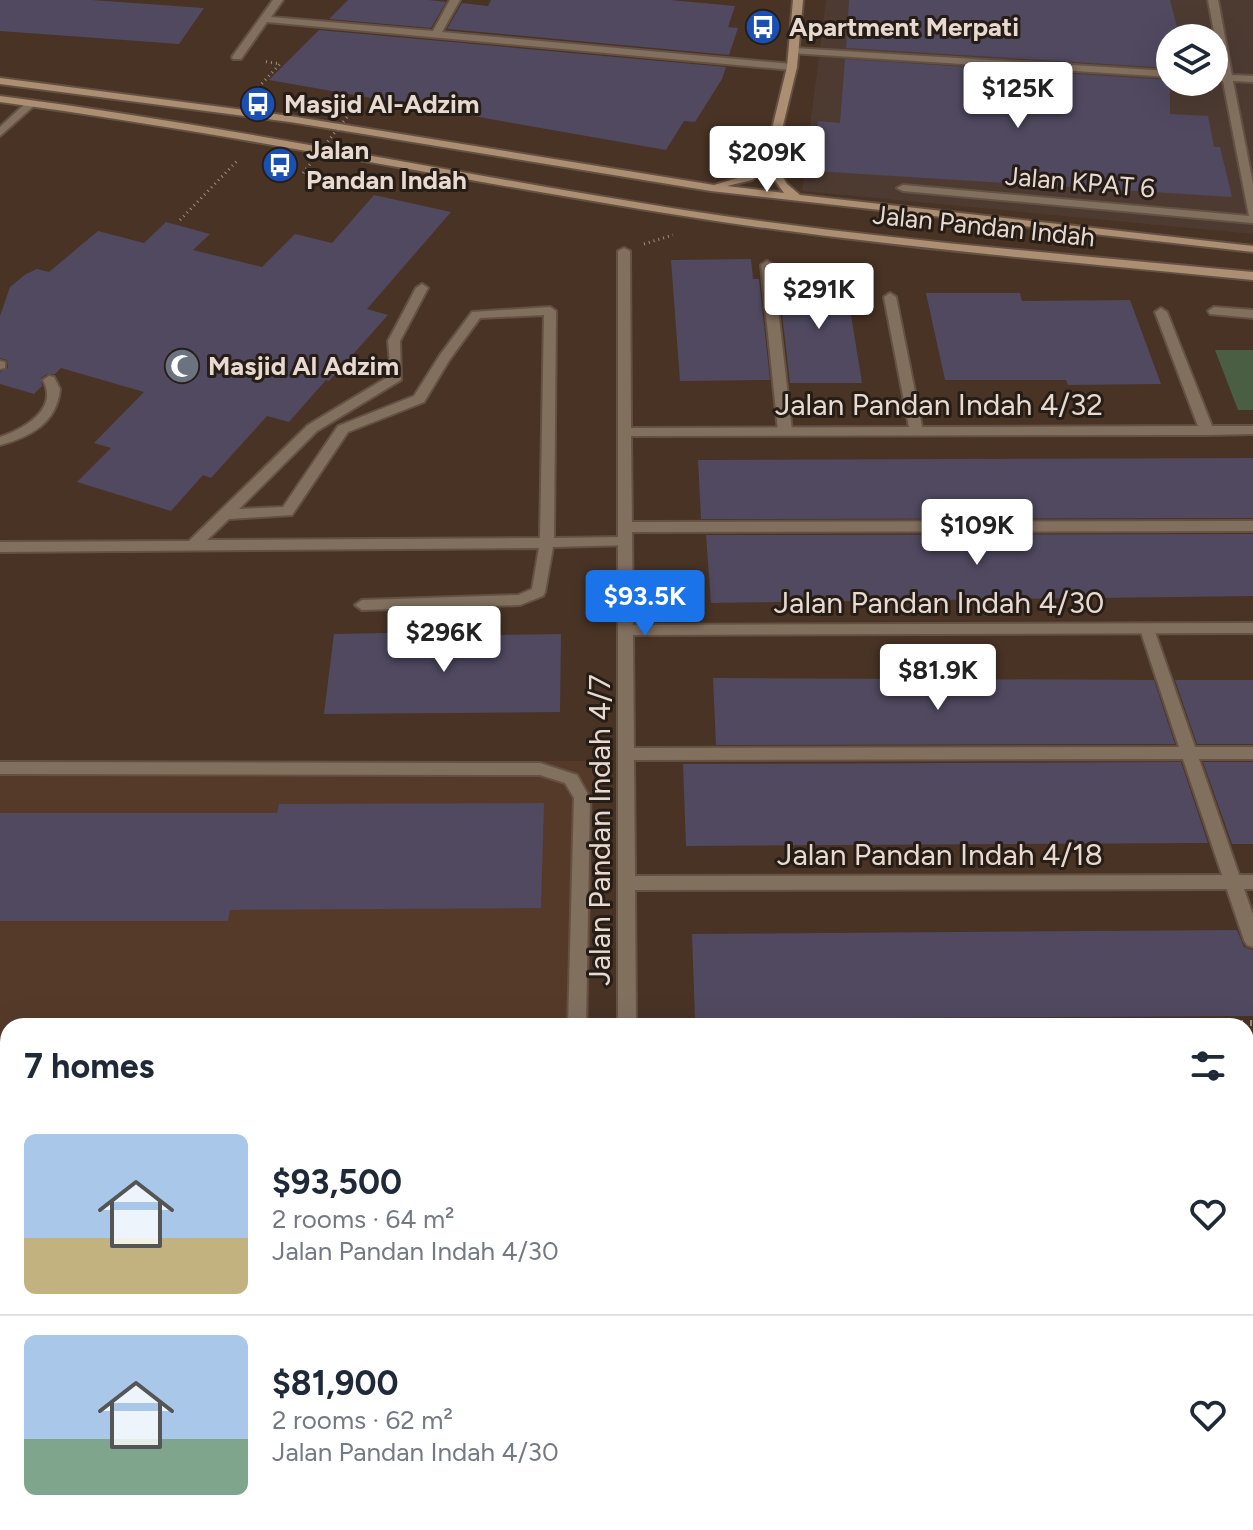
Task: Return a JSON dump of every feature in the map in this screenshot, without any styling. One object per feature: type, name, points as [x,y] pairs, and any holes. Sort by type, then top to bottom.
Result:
[{"type":"main road","points":[[711,188],[748,178],[769,163],[792,67],[798,0]]},
{"type":"main road","name":"Jalan Pandan Indah","points":[[0,81],[290,119],[711,188],[1253,249]]},
{"type":"main road","name":"Jalan Pandan Indah","points":[[0,99],[285,143],[684,213],[807,230],[1253,276]]},
{"type":"main road","points":[[769,163],[783,186],[796,197]]},
{"type":"street","points":[[237,57],[278,0]]},
{"type":"street","points":[[436,35],[455,0]]},
{"type":"street","points":[[1213,0],[1217,24]]},
{"type":"street","points":[[263,19],[792,67]]},
{"type":"street","points":[[794,51],[1156,73]]},
{"type":"street","points":[[1228,78],[1253,79]]},
{"type":"street","points":[[1228,83],[1253,217]]},
{"type":"street","points":[[0,133],[32,103]]},
{"type":"street","name":"Jalan KPAT 6","points":[[903,188],[1253,217]]},
{"type":"street","name":"Jalan Pandan Indah 4/7","points":[[624,251],[627,1018]]},
{"type":"street","points":[[767,265],[785,431]]},
{"type":"street","points":[[195,543],[230,514],[302,436],[397,377],[394,341],[422,288]]},
{"type":"street","points":[[890,297],[916,431]]},
{"type":"street","points":[[230,514],[287,512],[343,429],[419,399],[476,315],[550,311],[547,542],[538,592],[520,600],[362,605]]},
{"type":"street","points":[[1214,311],[1253,314]]},
{"type":"street","points":[[1161,312],[1207,431]]},
{"type":"street","points":[[0,441],[25,431],[50,411],[54,389],[49,380]]},
{"type":"street","name":"Jalan Pandan Indah 4/32","points":[[625,432],[1253,430]]},
{"type":"street","points":[[0,547],[547,542],[625,534],[1253,526]]},
{"type":"street","name":"Jalan Pandan Indah 4/30","points":[[625,630],[1253,628]]},
{"type":"street","points":[[1147,629],[1253,940]]},
{"type":"street","points":[[626,754],[1253,753]]},
{"type":"street","points":[[0,768],[540,769],[571,779],[582,798],[577,1018]]},
{"type":"street","name":"Jalan Pandan Indah 4/18","points":[[626,883],[1253,882]]},
{"type":"path","points":[[237,57],[280,64],[249,97]]},
{"type":"path","points":[[303,173],[347,117]]},
{"type":"path","points":[[180,220],[238,160]]},
{"type":"path","points":[[624,251],[676,234]]},
{"type":"shaded area","points":[[826,0],[1253,0],[1253,234],[802,191]]},
{"type":"shaded area","points":[[0,761],[594,761],[589,1018],[0,1018]]},
{"type":"green space","points":[[1215,350],[1253,350],[1253,410],[1238,410]]},
{"type":"building","points":[[0,0],[92,0],[204,8],[179,44],[0,31]]},
{"type":"building","points":[[348,0],[446,2],[431,28],[329,19]]},
{"type":"building","points":[[491,0],[670,0],[735,6],[728,27],[738,28],[729,55],[447,29],[462,3],[488,6]]},
{"type":"building","points":[[849,0],[1170,0],[1176,24],[1156,24],[1156,67],[846,48]]},
{"type":"building","points":[[319,30],[726,67],[722,79],[695,122],[684,121],[666,150],[269,80]]},
{"type":"building","points":[[845,59],[1156,79],[1156,96],[1170,96],[1170,114],[1208,116],[1214,147],[1220,147],[1232,197],[814,171],[818,121],[840,123]]},
{"type":"building","name":"Masjid Al Adzim","points":[[374,195],[451,212],[367,309],[388,315],[329,381],[326,380],[289,422],[267,416],[211,478],[203,475],[171,511],[77,482],[111,448],[94,443],[144,392],[61,368],[55,374],[41,378],[42,386],[34,394],[0,384],[0,372],[8,368],[7,360],[0,358],[0,316],[10,287],[37,269],[49,272],[98,231],[144,243],[166,222],[210,234],[193,250],[262,267],[295,234],[332,243]]},
{"type":"building","points":[[751,259],[753,279],[759,279],[770,380],[680,381],[671,260]]},
{"type":"building","points":[[845,278],[862,383],[790,383],[778,279]]},
{"type":"building","points":[[926,293],[1020,293],[1022,301],[1130,300],[1161,384],[1068,385],[1066,380],[945,380]]},
{"type":"building","points":[[1253,458],[1253,518],[701,519],[698,460]]},
{"type":"building","points":[[1253,534],[1253,596],[711,603],[706,535]]},
{"type":"building","points":[[434,632],[434,636],[561,634],[560,712],[324,714],[334,634]]},
{"type":"building","points":[[713,678],[1154,680],[1175,744],[716,745]]},
{"type":"building","points":[[1175,680],[1253,680],[1253,744],[1197,744]]},
{"type":"building","points":[[1181,762],[1208,843],[686,846],[683,764]]},
{"type":"building","points":[[1203,762],[1253,762],[1253,844],[1232,844]]},
{"type":"building","points":[[544,803],[541,908],[230,910],[228,921],[0,921],[0,813],[277,813],[279,804]]},
{"type":"building","points":[[1237,930],[1244,947],[1253,950],[1253,1016],[695,1018],[692,934]]},
{"type":"place","name":"Apartment Merpati","points":[[763,27]]},
{"type":"place","name":"Masjid Al-Adzim","points":[[258,104]]},
{"type":"place","name":"Jalan Pandan Indah","points":[[280,165]]},
{"type":"place","name":"Masjid Al Adzim","points":[[182,366]]}]
